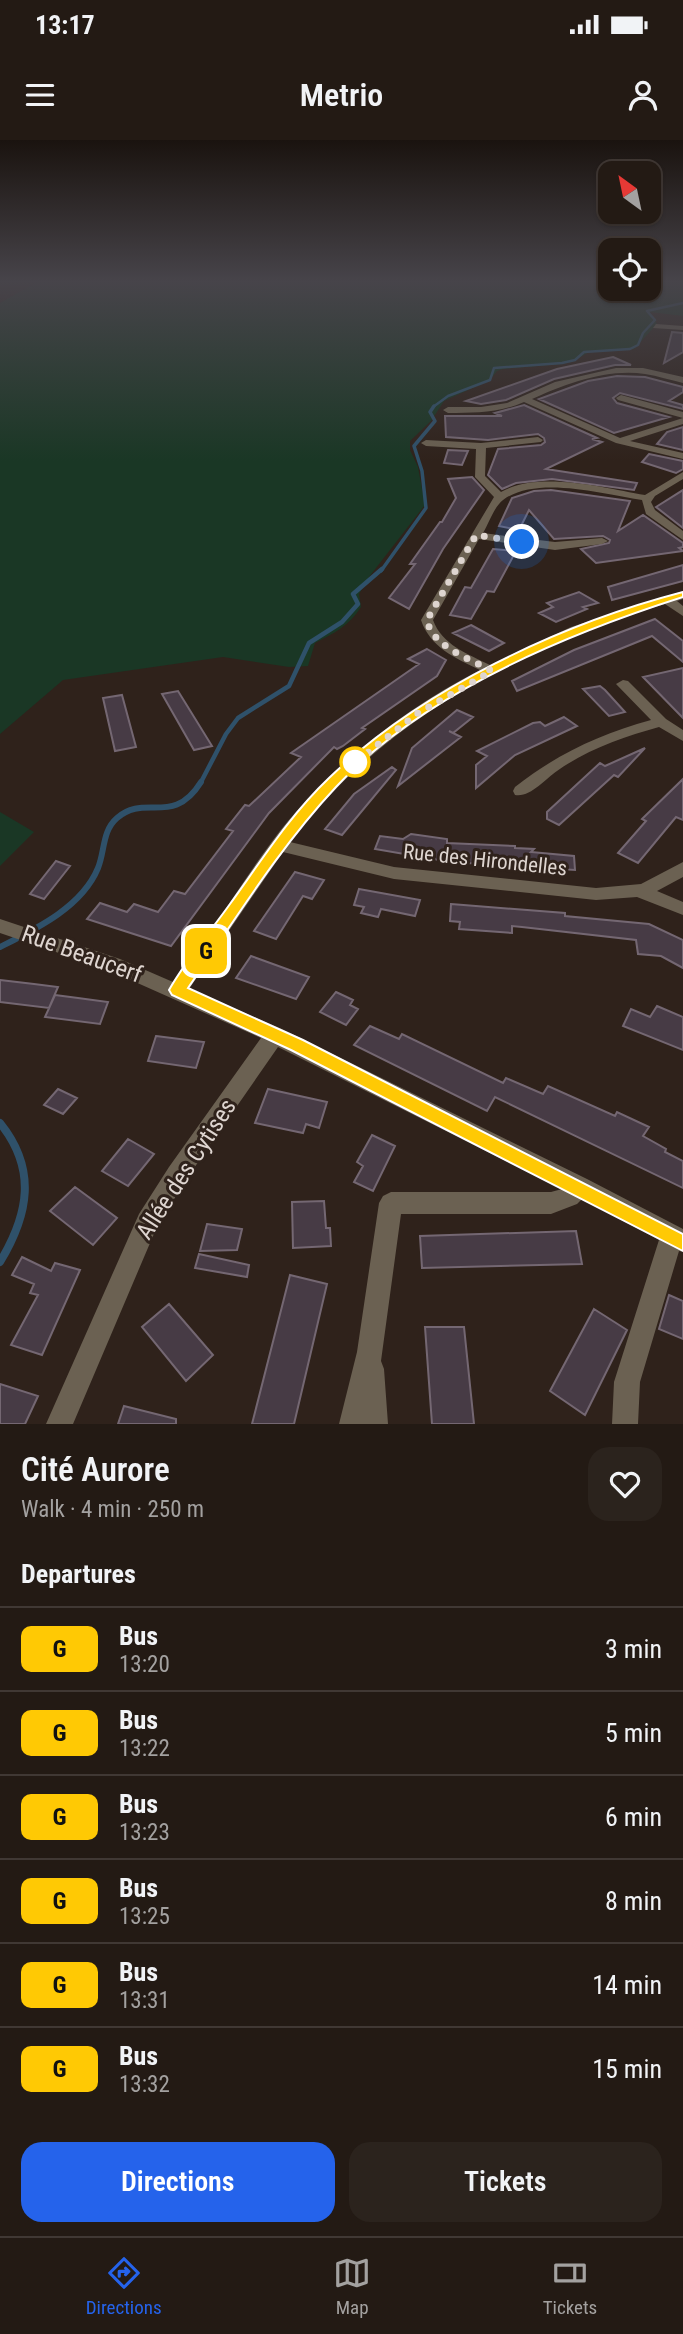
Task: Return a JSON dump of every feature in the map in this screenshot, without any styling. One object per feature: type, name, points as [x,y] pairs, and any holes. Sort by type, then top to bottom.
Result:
[{"type":"street","points":[[447,410],[490,409],[525,399],[568,381],[621,370],[647,371],[683,380]]},
{"type":"street","points":[[621,398],[683,415]]},
{"type":"street","points":[[525,399],[619,441],[683,456]]},
{"type":"street","points":[[619,441],[683,421]]},
{"type":"street","points":[[426,443],[481,446],[538,440]]},
{"type":"street","points":[[481,446],[480,477],[500,497]]},
{"type":"street","points":[[492,671],[440,641],[428,627],[427,620],[500,497],[529,487],[553,485],[646,498],[683,475]]},
{"type":"street","points":[[646,498],[650,512],[683,537]]},
{"type":"street","points":[[476,535],[555,546],[602,541]]},
{"type":"street","points":[[177,990],[279,845],[333,782],[383,738],[440,699],[590,624],[683,595]]},
{"type":"street","points":[[667,599],[683,612]]},
{"type":"street","points":[[623,684],[661,722],[683,737]]},
{"type":"street","points":[[522,791],[547,769],[579,749],[661,722]]},
{"type":"street","name":"Rue des Hirondelles","points":[[279,845],[345,863],[432,879],[596,894],[640,891],[660,884],[683,868]]},
{"type":"street","points":[[640,891],[683,909]]},
{"type":"street","name":"Rue Beaucerf","points":[[15,930],[177,990],[275,1035],[678,1238],[627,1382],[625,1424]]},
{"type":"street","name":"Allée des Cytises","points":[[59,1424],[147,1222],[177,1174],[275,1035]]},
{"type":"street","points":[[352,1424],[370,1352],[391,1203],[551,1203],[569,1197],[579,1186]]},
{"type":"street","points":[[370,1352],[375,1424]]},
{"type":"green space","points":[[0,341],[641,341],[634,349],[589,352],[574,361],[562,364],[503,369],[497,371],[490,380],[444,401],[431,421],[410,441],[425,505],[369,577],[359,594],[361,607],[357,613],[341,628],[315,643],[308,666],[289,667],[223,657],[63,680],[0,734]]},
{"type":"green space","points":[[0,812],[34,832],[0,866]]},
{"type":"building","points":[[670,341],[683,341],[683,352],[664,363]]},
{"type":"building","points":[[613,357],[631,365],[615,365],[554,379],[506,400],[481,404],[466,401],[557,369]]},
{"type":"building","points":[[617,376],[645,377],[683,387],[683,392],[669,401],[683,405],[683,409],[620,393],[613,398],[617,403],[669,417],[614,433],[539,399],[588,381]]},
{"type":"building","points":[[524,405],[602,442],[546,469],[637,483],[634,490],[552,479],[516,483],[502,489],[488,475],[498,449],[541,445],[545,442],[544,438],[538,434],[488,440],[446,437],[445,416],[502,416],[495,413]]},
{"type":"building","points":[[683,427],[683,450],[657,444],[667,432]]},
{"type":"building","points":[[448,450],[468,451],[462,465],[444,463]]},
{"type":"building","points":[[649,454],[683,461],[683,469],[676,473],[642,462]]},
{"type":"building","points":[[472,477],[484,490],[443,549],[409,609],[389,598],[415,564],[410,564],[442,522],[456,498],[448,479]]},
{"type":"building","points":[[551,490],[630,501],[618,531],[643,515],[683,543],[683,547],[679,548],[683,551],[596,563],[581,549],[609,543],[610,540],[603,536],[554,539],[529,510],[519,530],[499,526],[512,498],[534,491]]},
{"type":"building","points":[[683,490],[683,528],[656,507]]},
{"type":"building","points":[[493,549],[516,551],[494,592],[487,591],[471,619],[450,615],[465,587],[471,588]]},
{"type":"building","points":[[683,565],[683,581],[612,600],[608,587]]},
{"type":"building","points":[[579,592],[598,603],[583,607],[587,609],[556,622],[539,613],[553,607],[547,603]]},
{"type":"building","points":[[655,619],[683,641],[683,662],[652,636],[517,691],[512,681],[574,650]]},
{"type":"building","points":[[471,625],[504,643],[489,651],[453,633]]},
{"type":"building","points":[[427,649],[446,660],[437,676],[362,728],[365,729],[343,746],[337,749],[334,747],[269,813],[171,946],[87,919],[100,903],[127,912],[134,904],[158,912],[174,891],[185,894],[233,831],[226,829],[245,805],[249,806],[301,757],[291,753],[419,664],[408,659]]},
{"type":"building","points":[[683,668],[683,718],[643,677]]},
{"type":"building","points":[[600,686],[625,712],[609,716],[583,689]]},
{"type":"building","points":[[178,691],[212,746],[194,750],[162,694]]},
{"type":"building","points":[[122,695],[136,747],[115,751],[103,698]]},
{"type":"building","points":[[457,710],[473,717],[453,733],[461,737],[398,786],[412,748]]},
{"type":"building","points":[[564,717],[577,726],[515,755],[476,788],[476,765],[487,756],[477,751],[533,723],[540,722],[545,726]]},
{"type":"building","points":[[645,748],[618,777],[614,775],[559,825],[547,819],[547,812],[600,763],[605,766]]},
{"type":"building","points":[[392,767],[396,770],[342,835],[325,829],[354,794]]},
{"type":"building","points":[[683,779],[683,820],[676,817],[638,863],[618,853],[646,821],[642,819]]},
{"type":"building","points":[[411,834],[447,839],[447,843],[515,846],[534,849],[531,852],[574,856],[575,870],[451,862],[375,849],[380,836],[403,839]]},
{"type":"building","points":[[56,861],[70,866],[44,899],[30,894]]},
{"type":"building","points":[[295,872],[324,880],[312,899],[303,896],[276,939],[254,931]]},
{"type":"building","points":[[359,889],[420,900],[415,916],[381,909],[378,917],[361,913],[364,907],[354,905]]},
{"type":"building","points":[[451,904],[565,913],[565,916],[649,924],[683,940],[683,968],[661,956],[638,954],[636,940],[512,926],[512,933],[459,929],[460,922],[450,921]]},
{"type":"building","points":[[251,956],[309,977],[296,999],[236,978]]},
{"type":"building","points":[[0,980],[58,987],[49,1008],[0,1002]]},
{"type":"building","points":[[336,992],[353,1000],[350,1005],[358,1009],[346,1025],[320,1012]]},
{"type":"building","points":[[55,995],[108,1002],[100,1024],[45,1017]]},
{"type":"building","points":[[657,1006],[683,1017],[683,1050],[623,1026],[631,1009],[650,1017]]},
{"type":"building","points":[[370,1026],[399,1039],[402,1034],[503,1083],[506,1078],[543,1094],[548,1086],[615,1116],[617,1112],[649,1127],[643,1136],[683,1161],[683,1188],[495,1097],[487,1111],[354,1045]]},
{"type":"building","points":[[156,1036],[204,1042],[196,1068],[148,1061]]},
{"type":"building","points":[[58,1089],[77,1098],[63,1114],[44,1105]]},
{"type":"building","points":[[268,1089],[327,1102],[319,1128],[306,1124],[303,1133],[255,1123]]},
{"type":"building","points":[[372,1135],[395,1146],[373,1191],[354,1182],[363,1166],[357,1162]]},
{"type":"building","points":[[128,1139],[154,1154],[128,1186],[102,1171]]},
{"type":"building","points":[[75,1187],[117,1218],[93,1245],[50,1211]]},
{"type":"building","points":[[324,1201],[326,1228],[330,1228],[331,1246],[293,1248],[292,1202]]},
{"type":"building","points":[[207,1224],[242,1229],[237,1250],[200,1251]]},
{"type":"building","points":[[576,1231],[582,1264],[422,1268],[420,1236]]},
{"type":"building","points":[[199,1254],[249,1265],[247,1277],[195,1268]]},
{"type":"building","points":[[22,1257],[51,1271],[55,1263],[80,1270],[42,1355],[11,1345],[38,1295],[30,1293],[34,1284],[12,1275]]},
{"type":"building","points":[[290,1275],[327,1284],[294,1424],[252,1424]]},
{"type":"building","points":[[669,1295],[683,1301],[683,1339],[659,1329]]},
{"type":"building","points":[[169,1304],[213,1355],[186,1381],[142,1327]]},
{"type":"building","points":[[594,1309],[627,1330],[585,1415],[550,1391]]},
{"type":"building","points":[[425,1327],[464,1327],[474,1424],[432,1424]]},
{"type":"building","points":[[0,1384],[38,1396],[25,1424],[0,1424]]},
{"type":"building","points":[[124,1406],[176,1419],[176,1424],[118,1424]]},
{"type":"waterway","points":[[434,407],[448,396],[490,380],[494,368],[562,363],[575,360],[584,352],[630,349],[640,341]]},
{"type":"waterway","points":[[381,571],[426,508],[422,471],[414,446],[435,421],[430,412],[434,407]]},
{"type":"waterway","points":[[200,784],[226,734],[238,718],[289,686],[309,643],[342,622],[358,604],[353,594],[382,569]]},
{"type":"waterway","points":[[0,947],[56,915],[81,894],[98,868],[106,835],[117,818],[138,808],[170,807],[180,803],[201,782]]},
{"type":"waterway","points":[[0,1123],[20,1157],[25,1192],[17,1226],[0,1262]]},
{"type":"bus line","name":"G","points":[[683,595],[608,618],[567,634],[440,699],[383,738],[307,809],[177,990],[297,1045],[683,1241]]},
{"type":"route","points":[[355,762],[347,769],[418,713],[492,671],[440,641],[428,627],[427,620],[476,535],[522,542]]}]
